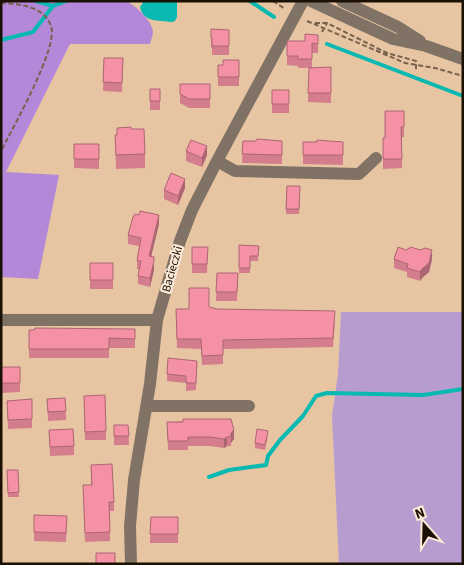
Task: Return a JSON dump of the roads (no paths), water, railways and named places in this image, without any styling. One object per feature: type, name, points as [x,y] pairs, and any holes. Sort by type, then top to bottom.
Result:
[{"type":"street","name":"Bacieczki","points":[[131,564],[130,526],[134,480],[147,406],[157,320],[180,241],[192,210],[216,161],[303,1]]},
{"type":"street","points":[[311,1],[393,39],[426,46],[463,59]]},
{"type":"street","points":[[342,1],[398,27],[426,46]]},
{"type":"street","points":[[216,161],[235,171],[359,174],[376,158]]},
{"type":"street","points":[[1,320],[157,320]]},
{"type":"street","points":[[147,406],[249,406]]},
{"type":"water","points":[[144,1],[177,1],[177,17],[175,21],[157,21],[148,18],[140,7]]},
{"type":"waterway","points":[[36,1],[53,6]]},
{"type":"waterway","points":[[1,40],[33,32],[53,6],[66,1]]},
{"type":"waterway","points":[[250,1],[274,17]]},
{"type":"waterway","points":[[327,44],[463,96]]},
{"type":"waterway","points":[[209,477],[229,470],[266,465],[268,456],[280,440],[303,416],[316,396],[327,393],[423,395],[463,389]]}]
